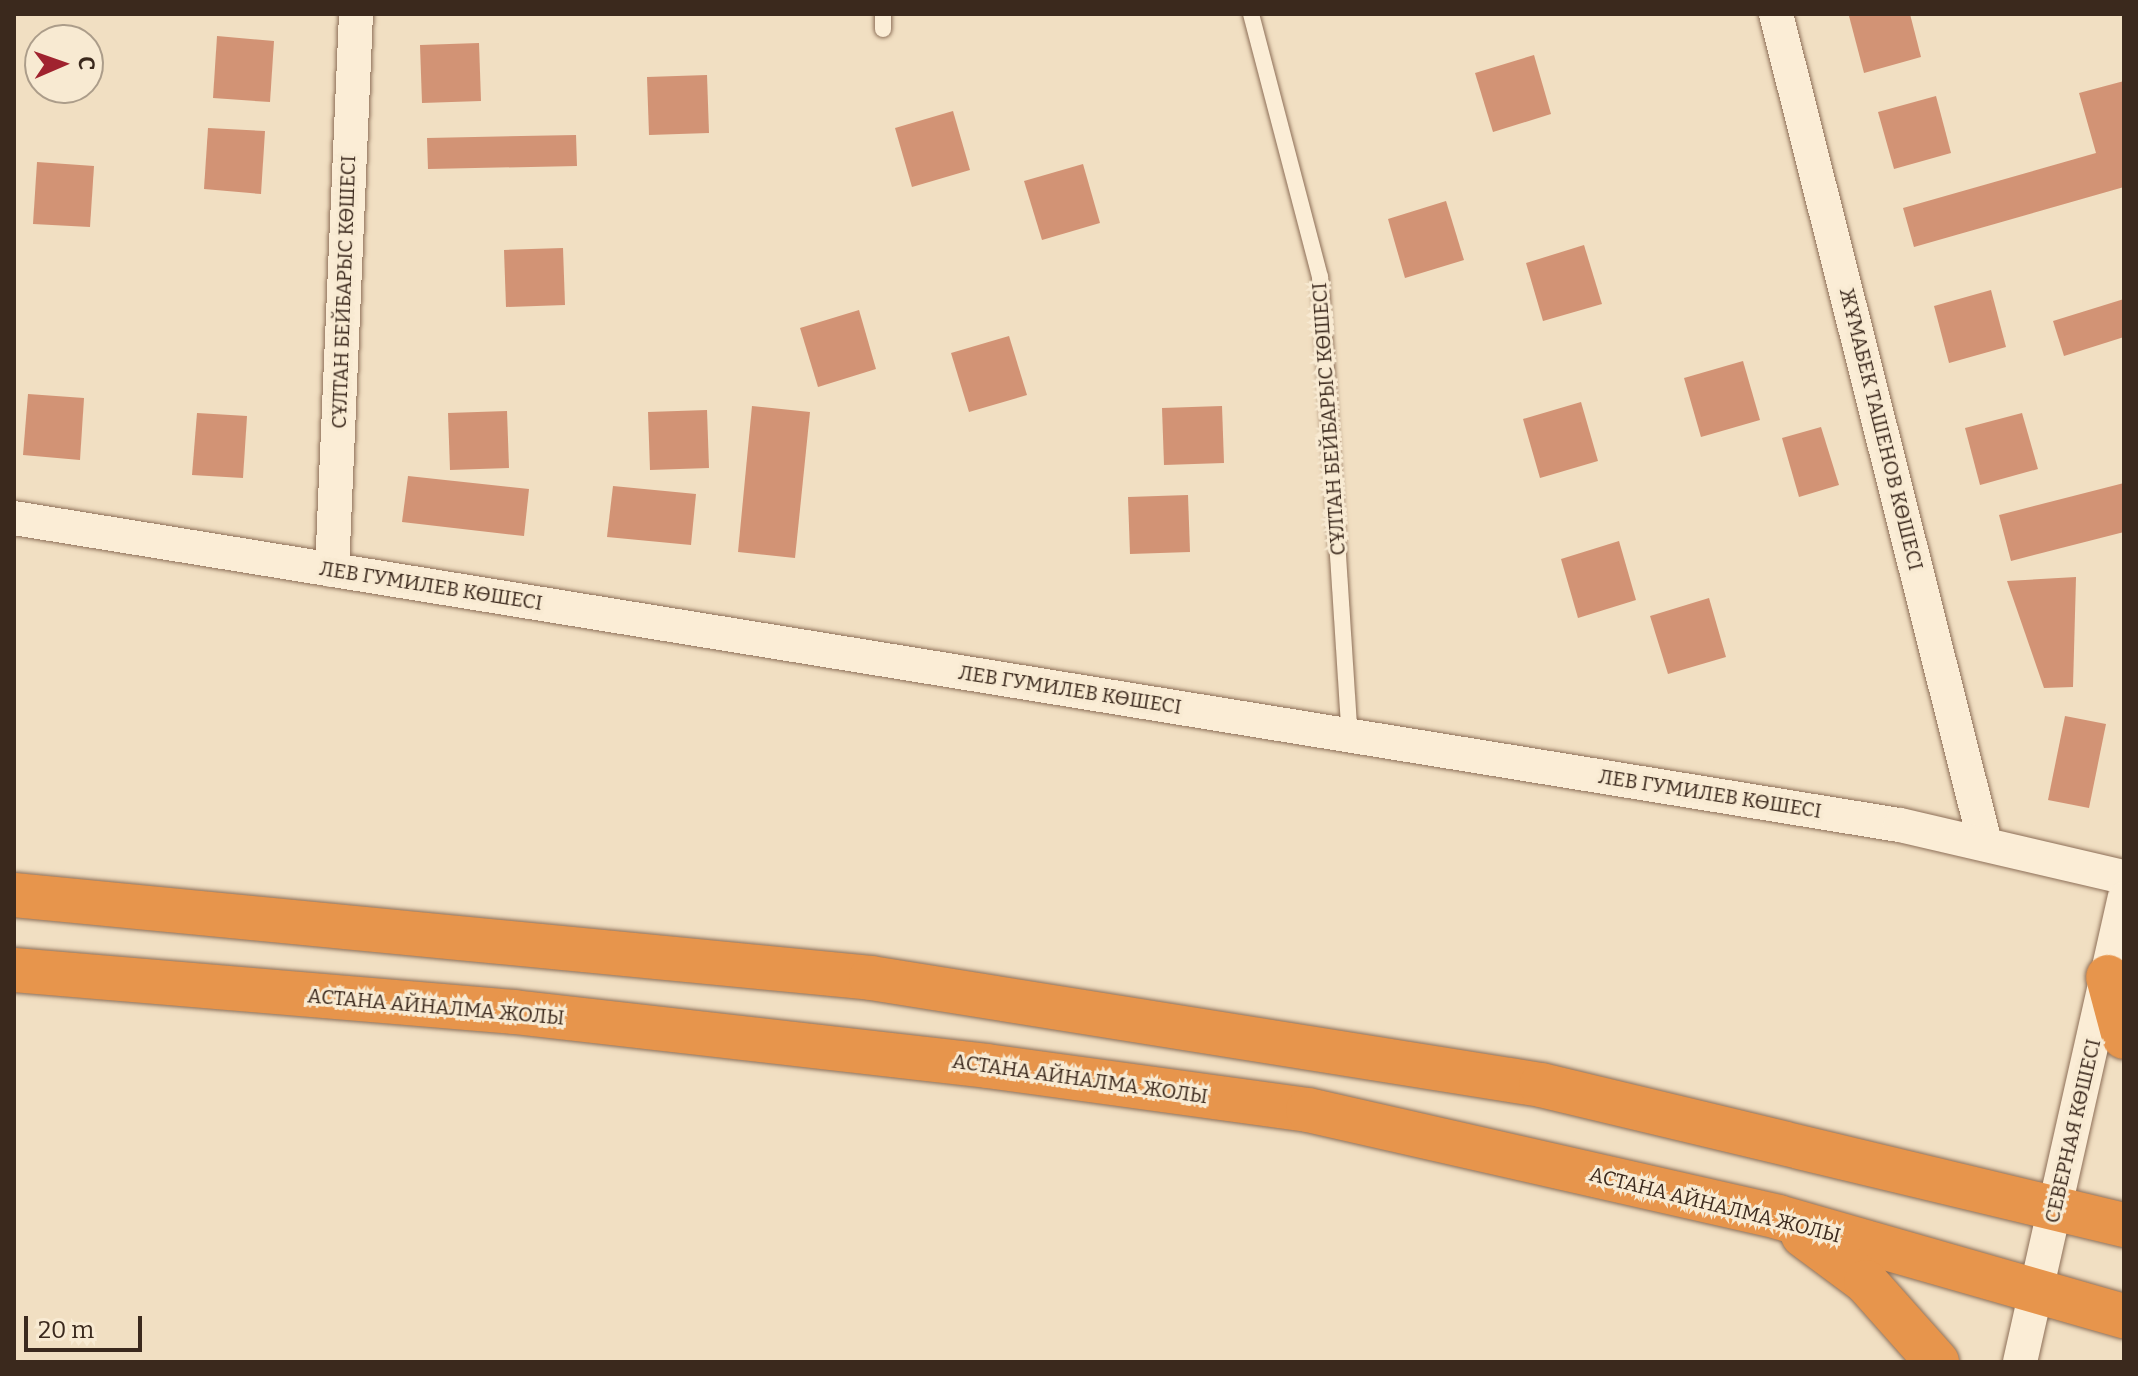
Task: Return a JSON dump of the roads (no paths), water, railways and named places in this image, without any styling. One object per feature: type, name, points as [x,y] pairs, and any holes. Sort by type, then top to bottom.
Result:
[{"type":"highway","points":[[14,895],[871,978],[1541,1085],[2124,1225]]},
{"type":"highway","name":"АСТАНА АЙНАЛМА ЖОЛЫ","points":[[14,970],[514,1012],[1293,1107],[1778,1217],[2124,1316]]},
{"type":"highway","points":[[2108,977],[2124,1037]]},
{"type":"highway","points":[[1778,1217],[1866,1282],[1937,1362]]},
{"type":"street","name":"СҰЛТАН БЕЙБАРЫС КӨШЕСІ","points":[[332,570],[356,14]]},
{"type":"street","name":"ЖҰМАБЕК ТАШЕНОВ КӨШЕСІ","points":[[1776,14],[1985,843]]},
{"type":"street","name":"ЛЕВ ГУМИЛЕВ КӨШЕСІ","points":[[14,518],[1350,735],[1985,843],[2124,877]]},
{"type":"street","name":"СЕВЕРНАЯ КӨШЕСІ","points":[[2020,1362],[2124,899]]},
{"type":"lane","name":"СҰЛТАН БЕЙБАРЫС КӨШЕСІ","points":[[1251,14],[1320,277],[1350,735]]}]
